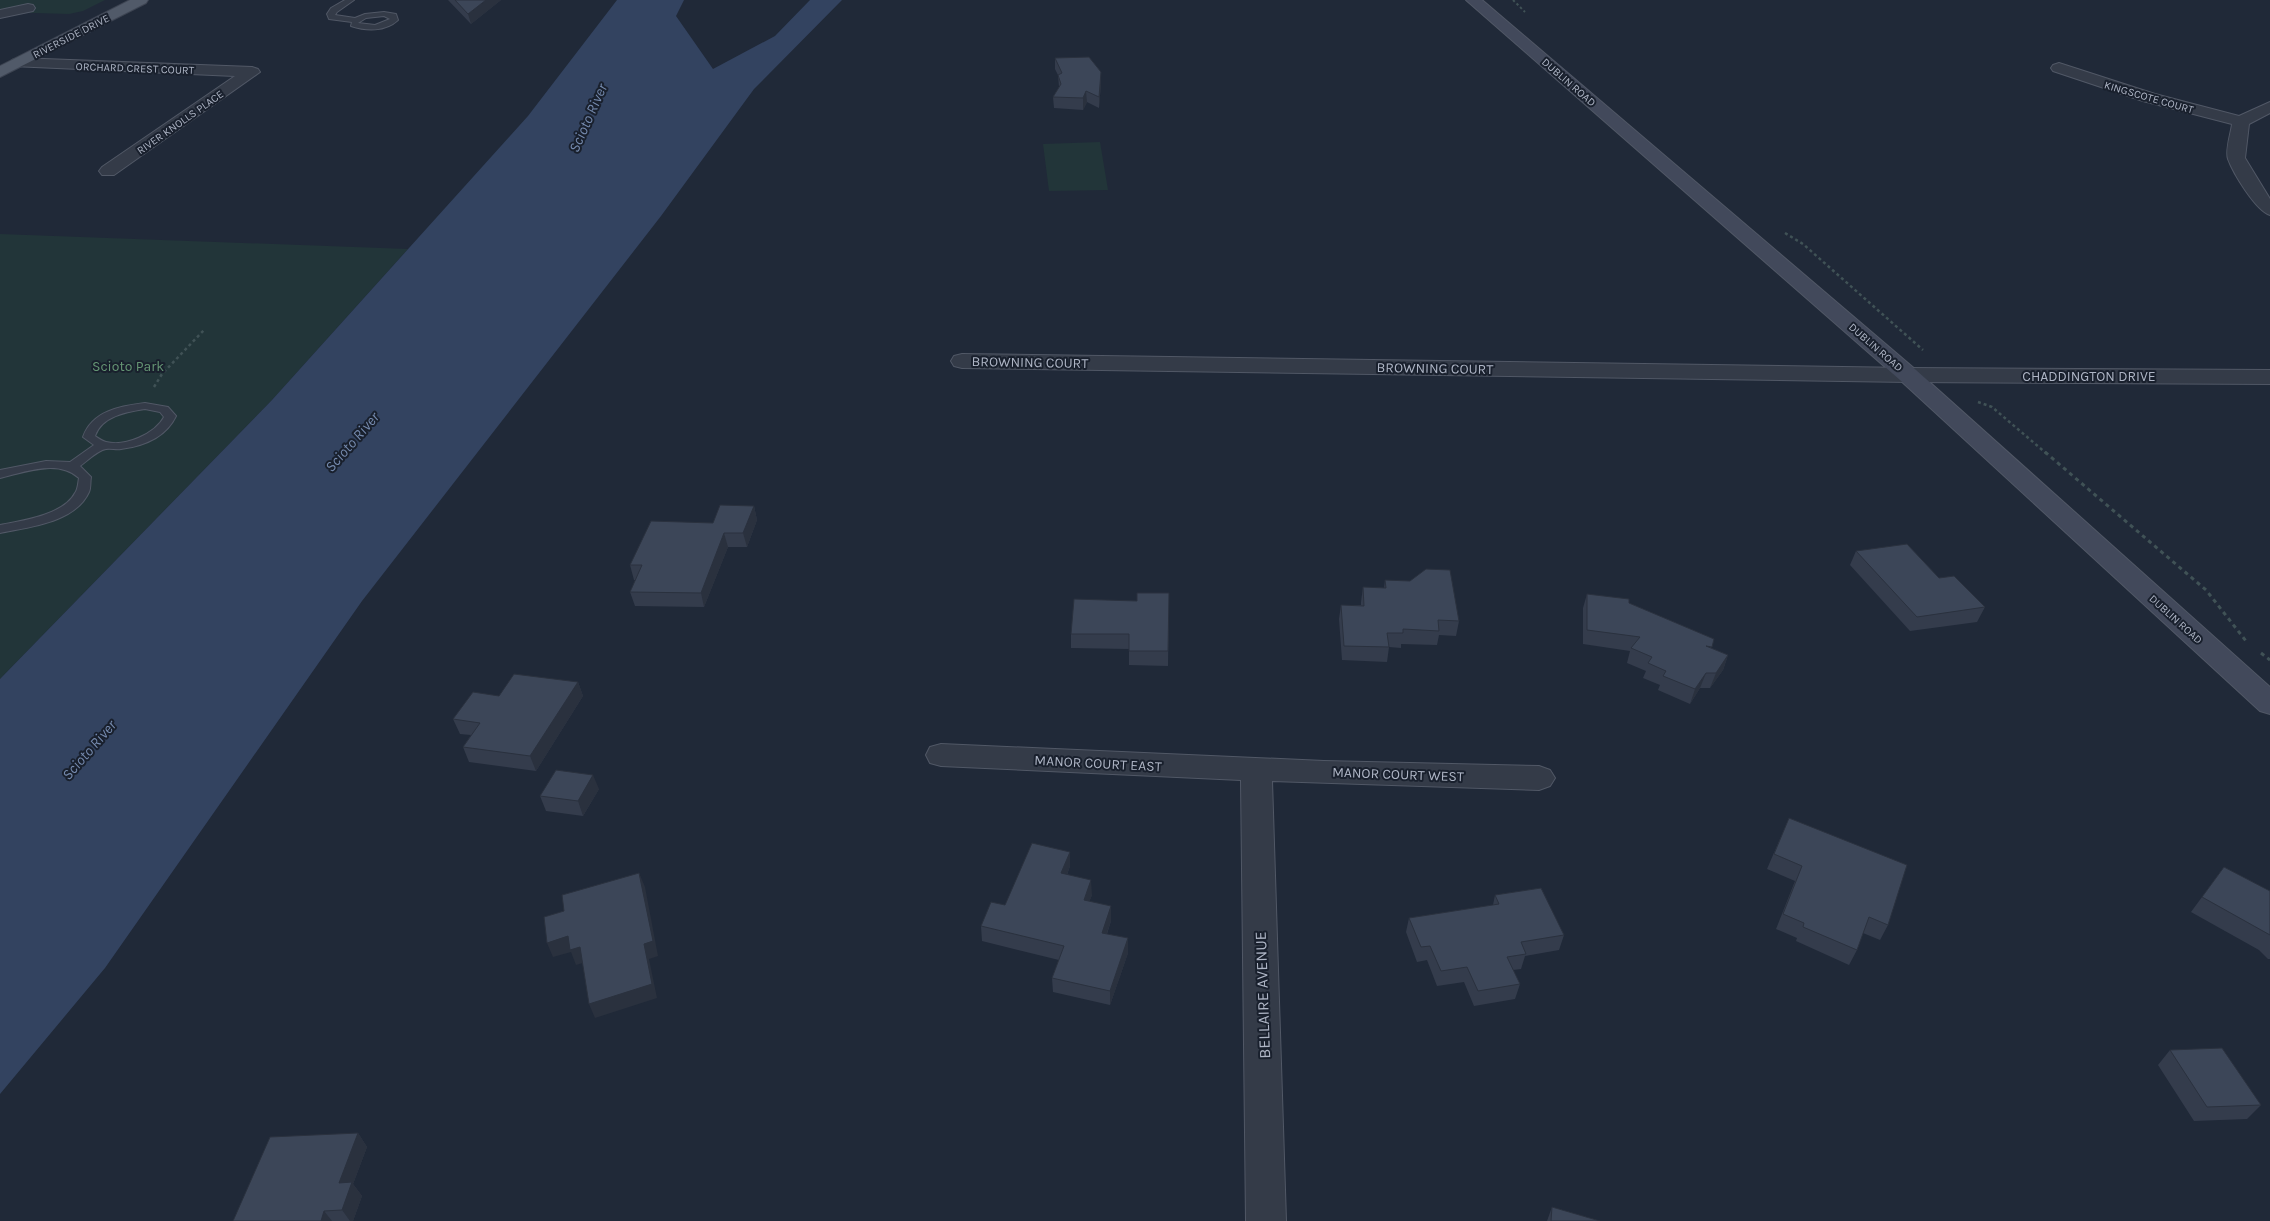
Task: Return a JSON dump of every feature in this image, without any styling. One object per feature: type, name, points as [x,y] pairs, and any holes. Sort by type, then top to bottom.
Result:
[{"type":"main road","name":"RIVERSIDE DRIVE","points":[[0,72],[141,0]]},
{"type":"main road","name":"DUBLIN ROAD","points":[[1473,0],[1908,375],[2270,704]]},
{"type":"street","points":[[0,14],[28,8]]},
{"type":"street","name":"ORCHARD CREST COURT","points":[[18,63],[252,72]]},
{"type":"street","name":"KINGSCOTE COURT","points":[[2059,68],[2114,88],[2168,104],[2241,121]]},
{"type":"street","name":"RIVER KNOLLS PLACE","points":[[108,171],[252,72]]},
{"type":"street","points":[[2270,107],[2241,121],[2236,158],[2262,202],[2270,209]]},
{"type":"street","name":"BROWNING COURT","points":[[962,361],[1908,375]]},
{"type":"street","name":"CHADDINGTON DRIVE","points":[[1908,375],[2270,377]]},
{"type":"street","name":"MANOR COURT EAST","points":[[940,756],[1256,770]]},
{"type":"street","name":"MANOR COURT WEST","points":[[1256,770],[1539,778]]},
{"type":"street","name":"BELLAIRE AVENUE","points":[[1256,770],[1266,1221]]},
{"type":"lane","points":[[350,0],[331,14],[332,17],[356,20]]},
{"type":"lane","points":[[145,406],[166,409],[171,413],[168,425],[161,431],[138,442],[124,446],[101,446],[93,442],[89,437],[90,431],[96,424],[118,411],[145,406]]},
{"type":"lane","points":[[71,467],[101,446]]},
{"type":"lane","points":[[0,474],[32,466],[71,467],[85,477],[82,493],[69,507],[45,518],[0,529]]},
{"type":"path","points":[[145,406],[162,374],[205,329]]},
{"type":"green space","points":[[0,0],[105,0],[83,11],[69,14],[0,12]]},
{"type":"green space","points":[[1100,142],[1108,190],[1049,191],[1043,144]]},
{"type":"green space","name":"Scioto Park","points":[[0,234],[408,249],[272,400],[0,679]]},
{"type":"water","name":"Scioto River","points":[[617,0],[684,0],[676,16],[713,69],[775,36],[810,0],[842,0],[754,89],[661,216],[362,601],[105,968],[0,1094],[0,679],[272,400],[528,116]]},
{"type":"building","points":[[455,0],[486,0],[468,14]]},
{"type":"building","points":[[1089,57],[1101,72],[1099,97],[1086,91],[1083,98],[1053,97],[1061,84],[1058,75],[1062,73],[1055,58]]},
{"type":"building","points":[[720,505],[754,506],[743,533],[724,533],[701,593],[630,592],[642,565],[630,565],[651,521],[713,523]]},
{"type":"building","points":[[1907,544],[1939,578],[1954,576],[1985,607],[1917,617],[1856,551]]},
{"type":"building","points":[[1426,569],[1450,570],[1459,621],[1438,620],[1439,631],[1403,629],[1403,633],[1387,633],[1389,647],[1344,646],[1341,605],[1364,606],[1363,587],[1386,588],[1385,580],[1410,581]]},
{"type":"building","points":[[1137,593],[1169,593],[1168,651],[1129,651],[1129,634],[1071,634],[1074,599],[1137,601]]},
{"type":"building","points":[[1587,594],[1629,599],[1629,603],[1714,639],[1712,647],[1706,646],[1728,655],[1716,673],[1706,673],[1695,689],[1663,676],[1666,671],[1648,663],[1652,657],[1631,648],[1640,637],[1587,630]]},
{"type":"building","points":[[514,674],[578,682],[530,756],[463,747],[480,723],[453,719],[473,692],[499,696]]},
{"type":"building","points":[[556,770],[593,775],[578,801],[540,796]]},
{"type":"building","points":[[1789,818],[1907,865],[1888,925],[1869,917],[1857,950],[1803,927],[1804,923],[1783,914],[1802,866],[1774,854]]},
{"type":"building","points":[[1032,843],[1070,852],[1061,873],[1091,880],[1084,900],[1111,906],[1102,933],[1128,938],[1110,991],[1052,978],[1064,946],[981,926],[991,902],[1005,905]]},
{"type":"building","points":[[2224,867],[2270,891],[2270,935],[2202,897]]},
{"type":"building","points":[[639,873],[653,941],[644,944],[652,984],[589,1004],[580,947],[570,950],[568,936],[547,943],[544,917],[564,911],[562,895]]},
{"type":"building","points":[[1541,888],[1564,935],[1521,942],[1526,954],[1507,957],[1520,984],[1478,991],[1467,967],[1441,971],[1430,946],[1421,947],[1409,918],[1499,904],[1495,895]]},
{"type":"building","points":[[2222,1048],[2261,1105],[2207,1107],[2170,1050]]},
{"type":"building","points":[[358,1133],[339,1183],[352,1182],[342,1210],[324,1211],[321,1221],[233,1221],[270,1137]]},
{"type":"building","points":[[1552,1207],[1600,1221],[1551,1221]]}]
